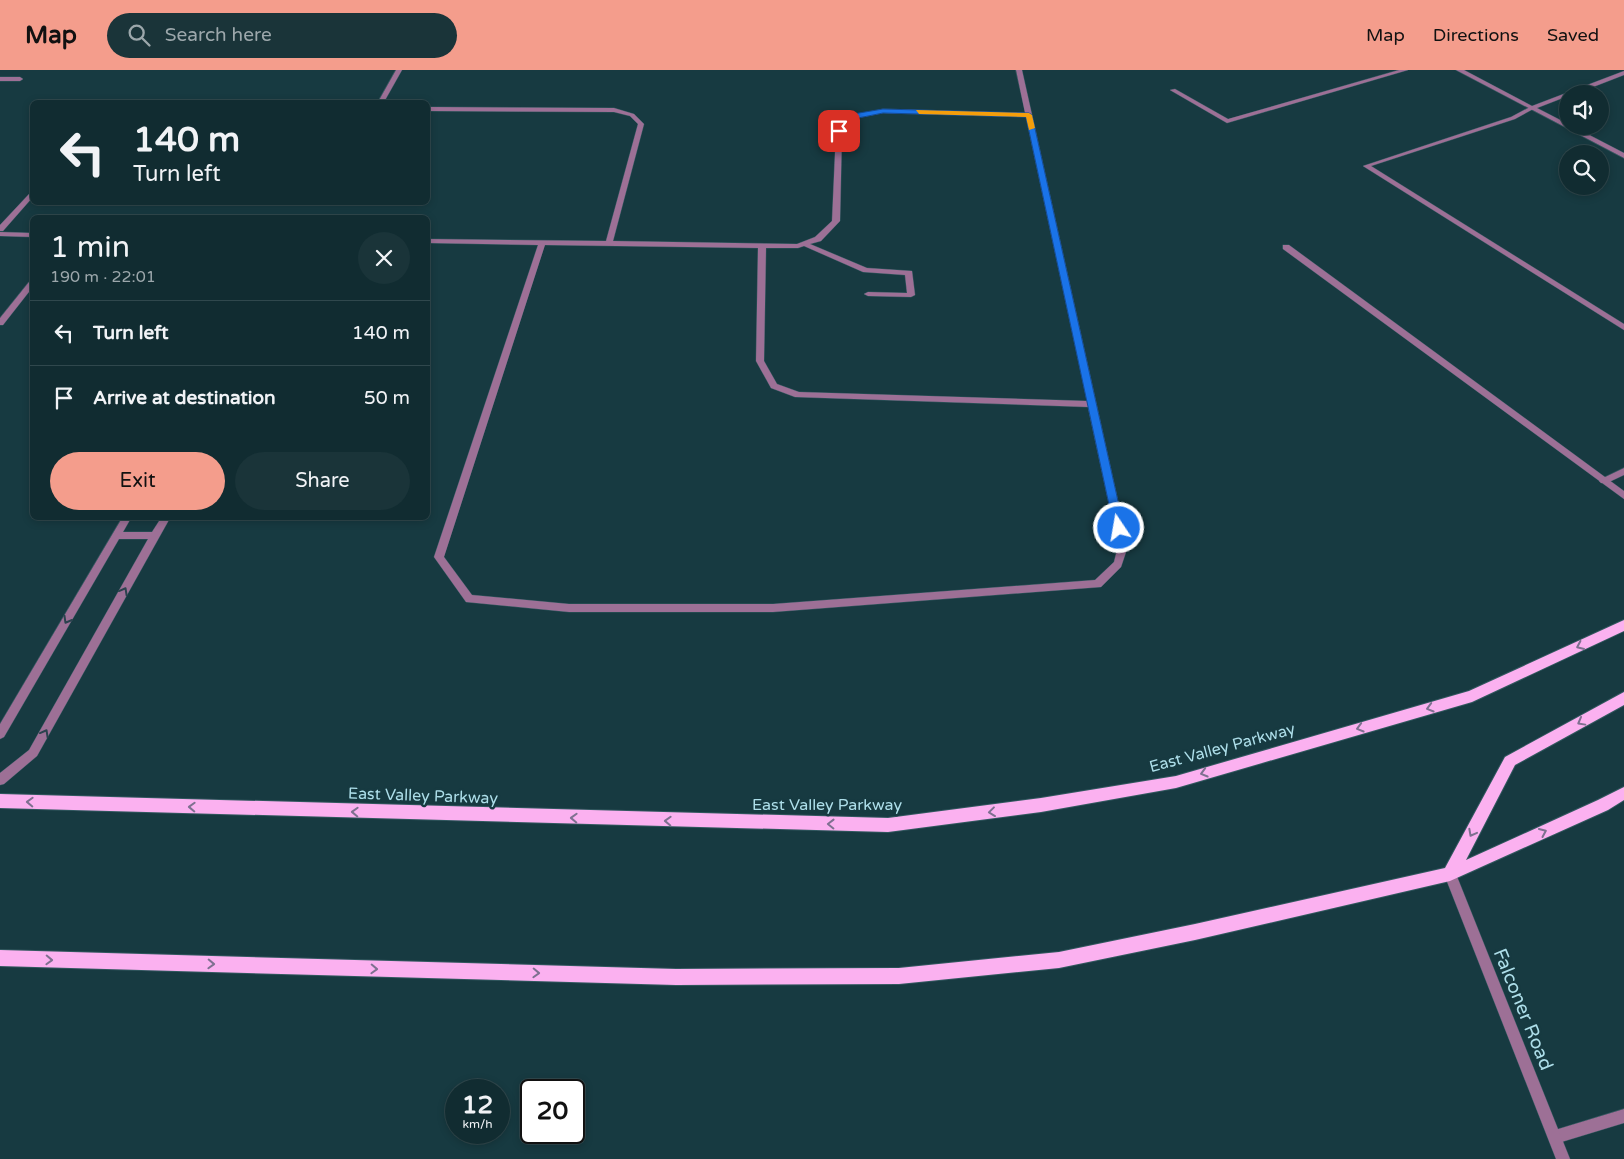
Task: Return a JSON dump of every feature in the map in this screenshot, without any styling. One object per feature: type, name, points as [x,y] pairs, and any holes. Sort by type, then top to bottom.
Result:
[{"type":"main road","name":"East Valley Parkway","points":[[0,801],[710,822],[888,825],[1041,806],[1176,782],[1472,696],[1624,625]]},
{"type":"main road","points":[[1450,874],[1510,761],[1624,698]]},
{"type":"main road","points":[[0,958],[676,978],[899,976],[1059,960],[1195,932],[1450,874],[1603,805],[1624,793]]},
{"type":"street","points":[[382,100],[400,70]]},
{"type":"street","points":[[542,242],[439,557],[470,599],[569,608],[774,608],[1098,584],[1118,564],[1123,546],[1094,404],[1019,70]]},
{"type":"street","points":[[1173,90],[1227,121],[1405,70]]},
{"type":"street","points":[[1459,70],[1624,156]]},
{"type":"street","points":[[1592,85],[1624,73]]},
{"type":"street","points":[[0,79],[20,79]]},
{"type":"street","points":[[1559,98],[1513,118],[1366,166],[1624,328]]},
{"type":"street","points":[[430,109],[614,110],[632,115],[641,124],[608,243]]},
{"type":"street","points":[[430,241],[798,246],[818,239],[836,221],[839,131],[856,116],[883,111],[1029,115]]},
{"type":"street","points":[[0,229],[30,196]]},
{"type":"street","points":[[0,234],[30,234]]},
{"type":"street","points":[[804,244],[866,270],[909,273],[911,296],[868,294]]},
{"type":"street","points":[[762,246],[760,360],[774,386],[798,395],[1094,404]]},
{"type":"street","points":[[1286,247],[1624,496]]},
{"type":"street","points":[[0,323],[30,286]]},
{"type":"street","points":[[1604,481],[1624,471]]},
{"type":"street","points":[[0,734],[125,520]]},
{"type":"street","points":[[0,780],[34,752],[164,520]]},
{"type":"street","points":[[116,535],[154,536]]},
{"type":"street","name":"Falconer Road","points":[[1450,874],[1563,1159]]},
{"type":"street","points":[[1555,1137],[1624,1116]]},
{"type":"slow traffic","points":[[919,112],[1029,115],[1032,128]]},
{"type":"route","points":[[839,131],[856,116],[883,111],[1029,115],[1094,404],[1119,528]]}]
